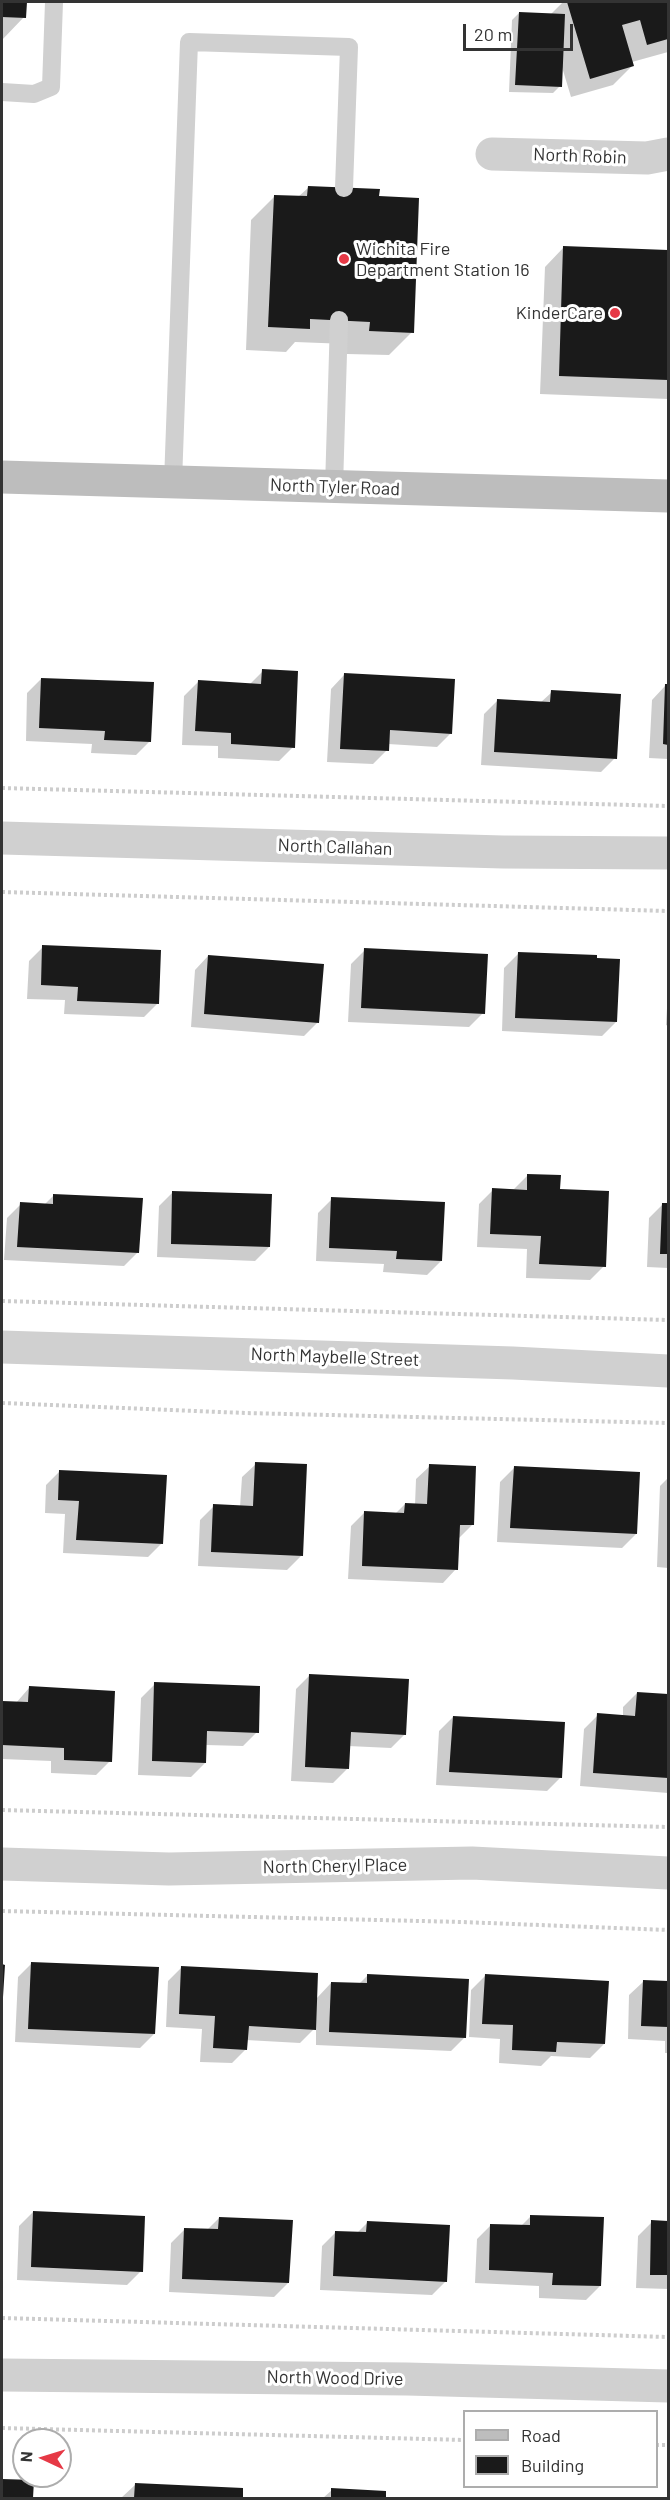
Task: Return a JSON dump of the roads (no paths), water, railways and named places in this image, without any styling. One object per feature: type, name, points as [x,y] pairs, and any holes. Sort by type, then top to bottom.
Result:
[{"type":"main road","name":"North Tyler Road","points":[[2,477],[669,496]]},
{"type":"street","name":"North Robin","points":[[492,154],[647,158],[669,154]]},
{"type":"street","name":"North Callahan","points":[[2,838],[503,852],[669,853]]},
{"type":"street","name":"North Maybelle Street","points":[[2,1347],[501,1362],[669,1371]]},
{"type":"street","name":"North Cheryl Place","points":[[2,1864],[169,1869],[472,1863],[669,1873]]},
{"type":"street","name":"North Wood Drive","points":[[2,2375],[407,2379],[669,2386]]},
{"type":"lane","points":[[2,92],[34,94],[51,87],[54,2]]},
{"type":"lane","points":[[173,482],[189,42],[349,47],[344,188]]},
{"type":"lane","points":[[334,487],[339,320]]},
{"type":"place","name":"Wichita Fire Department Station 16","points":[[344,259]]},
{"type":"place","name":"KinderCare","points":[[615,313]]}]
